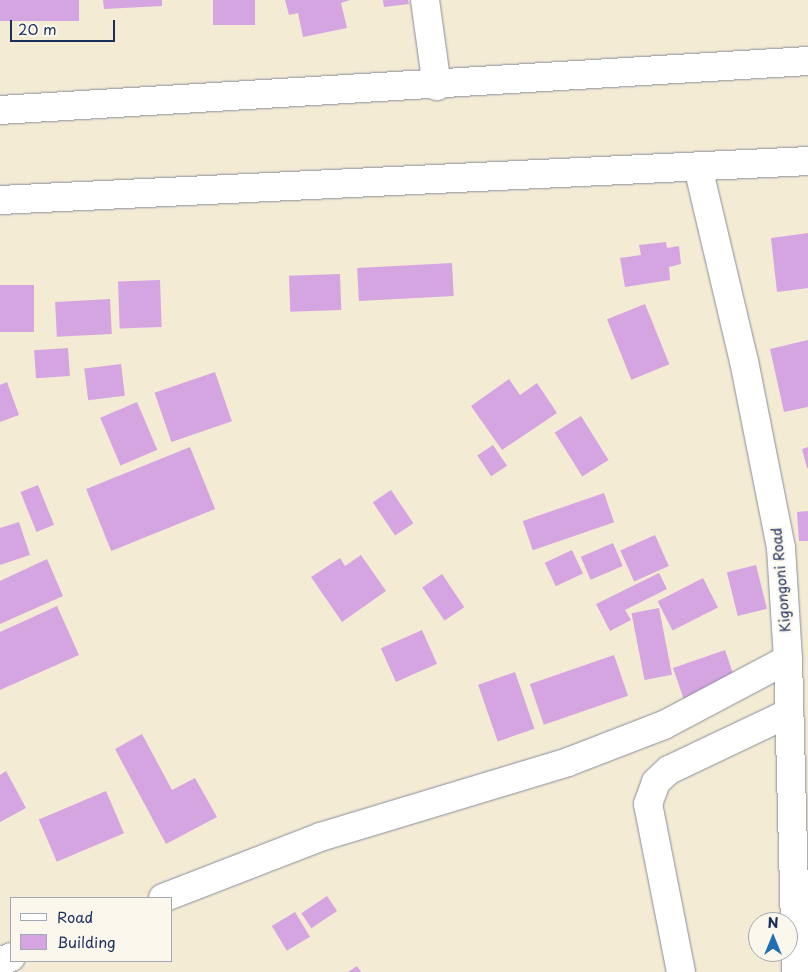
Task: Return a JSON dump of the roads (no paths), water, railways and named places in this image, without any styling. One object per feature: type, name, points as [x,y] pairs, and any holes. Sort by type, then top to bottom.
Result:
[{"type":"main road","points":[[425,0],[437,86]]},
{"type":"main road","points":[[0,110],[437,86],[808,61]]},
{"type":"main road","points":[[0,200],[808,161]]},
{"type":"main road","name":"Kigongoni Road","points":[[698,167],[744,361],[781,548],[788,659],[796,972]]},
{"type":"main road","points":[[166,897],[320,838],[568,762],[646,732],[788,659]]},
{"type":"main road","points":[[681,972],[648,804],[656,782],[669,770],[789,713]]}]
